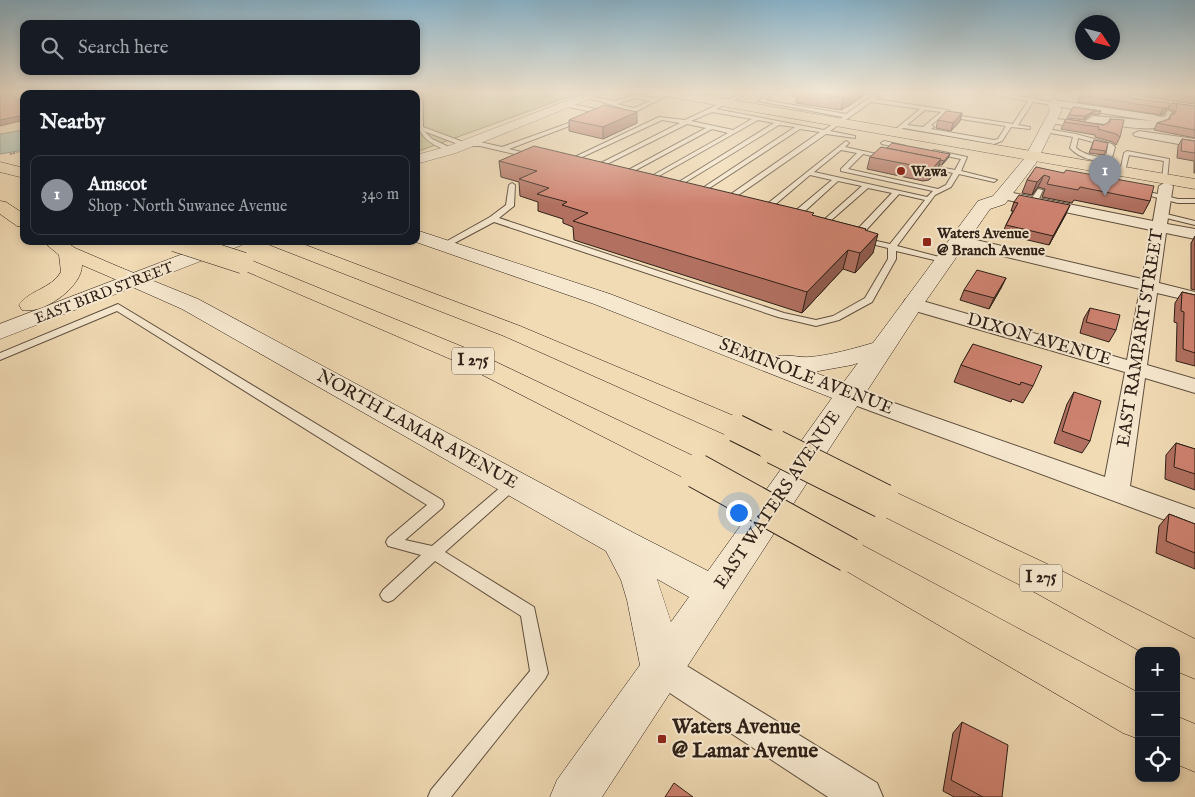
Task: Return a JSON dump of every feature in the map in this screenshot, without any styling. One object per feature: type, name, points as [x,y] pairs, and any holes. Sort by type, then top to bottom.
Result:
[{"type":"main road","points":[[420,159],[502,130]]},
{"type":"main road","points":[[874,130],[1032,158],[1122,171],[1163,200]]},
{"type":"main road","name":"EAST WATERS AVENUE","points":[[984,205],[982,196],[1011,154],[1017,130]]},
{"type":"main road","name":"EAST WATERS AVENUE","points":[[574,797],[912,304],[984,205],[999,200],[1032,158],[1047,130]]},
{"type":"main road","points":[[894,134],[964,140],[1011,154]]},
{"type":"main road","points":[[420,167],[436,161],[458,147]]},
{"type":"main road","points":[[1032,158],[1092,174],[1163,200],[1189,206]]},
{"type":"main road","points":[[0,167],[20,172]]},
{"type":"main road","points":[[1163,200],[1195,184]]},
{"type":"main road","points":[[0,206],[20,219]]},
{"type":"main road","name":"SEMINOLE AVENUE","points":[[420,237],[602,299],[849,394]]},
{"type":"main road","name":"EAST BIRD STREET","points":[[0,332],[194,245]]},
{"type":"main road","name":"I 275","points":[[198,245],[239,252],[464,356],[697,471],[1135,715]]},
{"type":"main road","name":"I 275","points":[[287,245],[512,331],[736,428],[1049,582],[1195,660]]},
{"type":"main road","points":[[60,247],[126,277]]},
{"type":"main road","points":[[30,306],[41,300],[67,278],[72,268],[60,247]]},
{"type":"main road","name":"EAST BIRD STREET","points":[[0,318],[30,306],[126,277],[239,252]]},
{"type":"main road","name":"NORTH LAMAR AVENUE","points":[[126,277],[190,304],[618,542],[715,592]]},
{"type":"main road","points":[[752,358],[808,365],[852,357],[881,348]]},
{"type":"main road","points":[[618,542],[639,579],[646,600],[662,669]]},
{"type":"main road","points":[[1180,740],[1195,749]]},
{"type":"street","points":[[1113,130],[1195,143]]},
{"type":"street","points":[[1003,195],[1163,200],[1195,234]]},
{"type":"street","name":"EAST RAMPART STREET","points":[[1116,491],[1163,200]]},
{"type":"street","points":[[958,241],[1195,297]]},
{"type":"street","name":"DIXON AVENUE","points":[[912,304],[1195,386]]},
{"type":"street","name":"SEMINOLE AVENUE","points":[[849,394],[1195,520]]},
{"type":"street","points":[[662,669],[862,797]]},
{"type":"lane","points":[[421,130],[427,140],[458,147],[480,144],[537,158]]},
{"type":"lane","points":[[425,130],[458,147]]},
{"type":"lane","points":[[502,149],[555,130]]},
{"type":"lane","points":[[563,164],[635,130]]},
{"type":"lane","points":[[590,171],[670,130]]},
{"type":"lane","points":[[618,178],[708,130]]},
{"type":"lane","points":[[724,130],[733,132]]},
{"type":"lane","points":[[642,184],[736,130]]},
{"type":"lane","points":[[669,190],[766,130]]},
{"type":"lane","points":[[685,194],[697,197],[794,130]]},
{"type":"lane","points":[[819,130],[827,130]]},
{"type":"lane","points":[[732,206],[719,203],[827,130]]},
{"type":"lane","points":[[751,211],[764,214],[809,173],[841,148],[845,130]]},
{"type":"lane","points":[[872,154],[898,130]]},
{"type":"lane","points":[[894,134],[917,130]]},
{"type":"lane","points":[[928,130],[964,140],[998,141],[1010,130]]},
{"type":"lane","points":[[964,140],[971,130]]},
{"type":"lane","points":[[1060,130],[1112,147],[1109,158],[1098,159],[1076,151],[1073,148],[1076,136]]},
{"type":"lane","points":[[894,134],[911,148]]},
{"type":"lane","points":[[1084,155],[1094,155],[1096,141]]},
{"type":"lane","points":[[841,148],[891,158]]},
{"type":"lane","points":[[494,219],[781,315],[816,323],[836,318],[869,300],[892,259],[892,247],[933,194],[949,186],[965,158],[929,151]]},
{"type":"lane","points":[[862,152],[843,170],[940,191]]},
{"type":"lane","points":[[554,162],[572,166]]},
{"type":"lane","points":[[919,164],[994,180]]},
{"type":"lane","points":[[581,168],[599,173]]},
{"type":"lane","points":[[809,173],[929,199]]},
{"type":"lane","points":[[609,175],[626,180]]},
{"type":"lane","points":[[790,221],[837,179]]},
{"type":"lane","points":[[634,182],[651,186]]},
{"type":"lane","points":[[444,245],[494,219],[510,206],[512,185]]},
{"type":"lane","points":[[829,230],[816,227],[866,186]]},
{"type":"lane","points":[[660,188],[677,192]]},
{"type":"lane","points":[[1126,189],[1189,206],[1195,223]]},
{"type":"lane","points":[[855,237],[897,192]]},
{"type":"lane","points":[[847,235],[944,261]]},
{"type":"lane","points":[[0,356],[118,308],[437,504],[393,542],[434,553],[528,612],[539,673],[438,797]]},
{"type":"lane","points":[[388,595],[514,483]]},
{"type":"green space","points":[[420,130],[476,130],[420,151]]},
{"type":"shaded area","points":[[20,131],[20,151],[0,154],[0,134]]},
{"type":"building","points":[[1102,130],[1122,130],[1120,137]]},
{"type":"building","points":[[1182,139],[1195,141],[1195,153],[1181,151]]},
{"type":"building","points":[[1094,140],[1108,143],[1106,151],[1091,149]]},
{"type":"building","points":[[892,143],[950,154],[944,161],[887,148]]},
{"type":"building","points":[[534,146],[814,213],[812,215],[878,234],[860,253],[848,250],[807,292],[573,221],[588,213],[562,205],[567,202],[537,194],[549,188],[519,179],[537,171],[499,161]]},
{"type":"building","points":[[881,147],[941,159],[933,168],[927,168],[870,157]]},
{"type":"building","points":[[1036,167],[1064,173],[1066,170],[1154,186],[1150,201],[1080,187],[1078,190],[1047,184],[1050,177],[1044,175],[1037,182],[1027,180]]},
{"type":"building","points":[[1019,195],[1070,205],[1053,236],[1006,225],[1018,203],[1014,202]]},
{"type":"building","points":[[977,270],[1006,278],[994,298],[964,290]]},
{"type":"building","points":[[1182,292],[1195,295],[1195,353],[1183,349],[1184,312],[1181,311]]},
{"type":"building","points":[[1090,308],[1120,315],[1116,330],[1086,322]]},
{"type":"building","points":[[973,344],[1042,366],[1033,386],[1021,382],[1020,385],[961,365]]},
{"type":"building","points":[[1074,392],[1101,401],[1090,441],[1062,431]]},
{"type":"building","points":[[1176,443],[1195,449],[1195,474],[1174,467]]},
{"type":"building","points":[[1169,514],[1195,524],[1195,553],[1166,541]]},
{"type":"building","points":[[962,722],[1008,745],[1002,797],[983,797],[951,780]]},
{"type":"building","points":[[674,783],[693,797],[665,797]]},
{"type":"place","name":"Wawa","points":[[901,171]]},
{"type":"place","name":"Amscot","points":[[1105,196]]},
{"type":"place","name":"Waters Avenue @ Branch Avenue","points":[[927,242]]},
{"type":"place","name":"Waters Avenue @ Lamar Avenue","points":[[662,739]]}]
